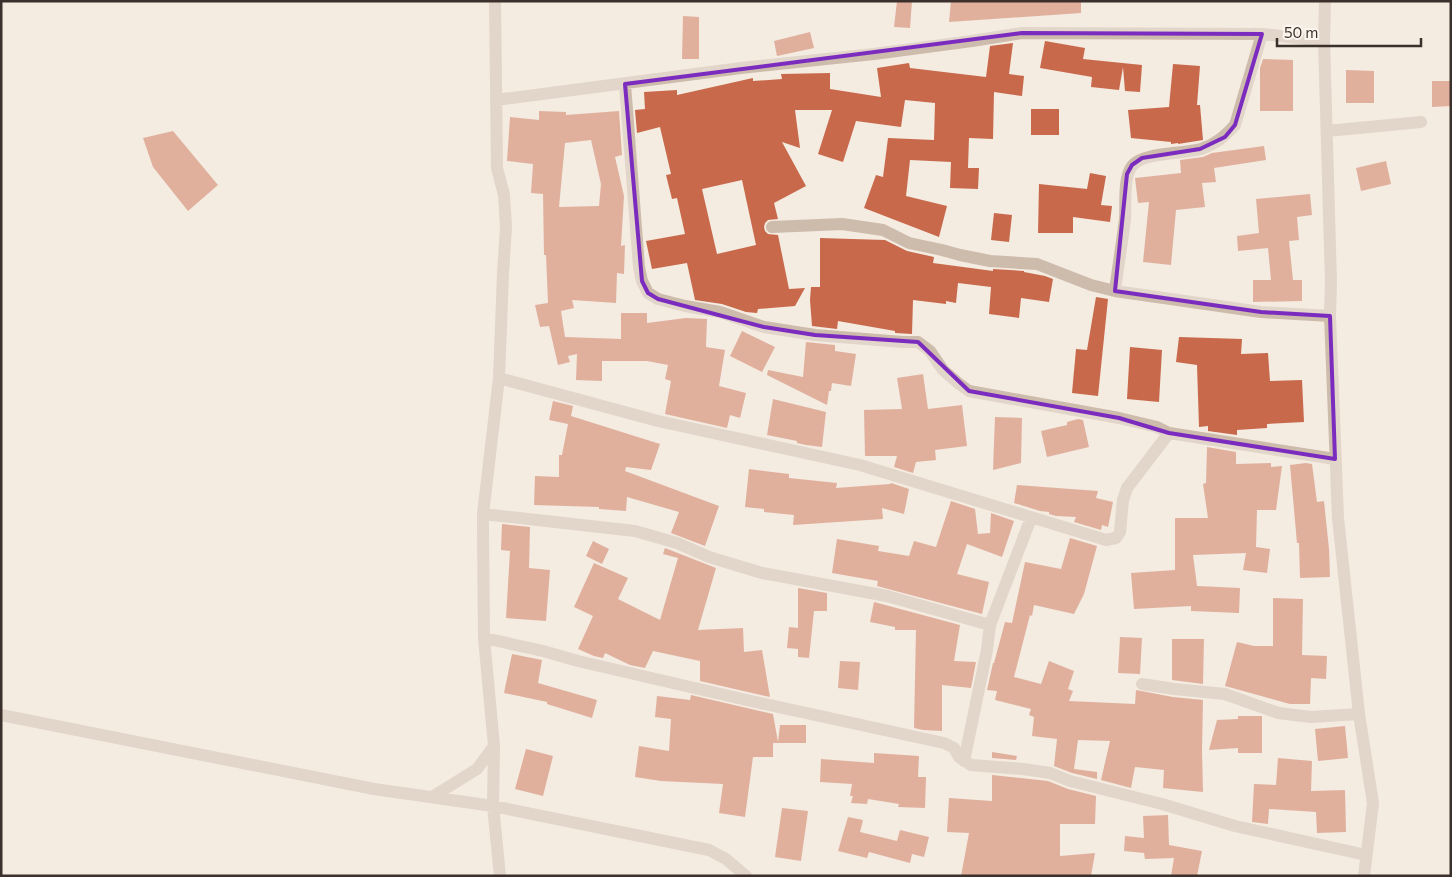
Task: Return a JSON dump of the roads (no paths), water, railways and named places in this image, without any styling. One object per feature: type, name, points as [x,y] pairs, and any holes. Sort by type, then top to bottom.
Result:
[{"type":"street","points":[[495,1],[498,168],[504,195],[506,227],[499,378],[483,514],[484,638],[494,746],[493,806],[500,876]]},
{"type":"street","points":[[1325,1],[1324,41],[1331,282],[1330,316],[1338,518],[1359,714],[1373,803],[1364,876]]},
{"type":"street","points":[[496,100],[741,68],[884,53],[1022,33],[1262,34],[1324,41]]},
{"type":"street","points":[[1115,291],[1125,219],[1127,174],[1132,165],[1142,158],[1200,149],[1224,137],[1234,125],[1262,34]]},
{"type":"street","points":[[625,84],[639,267],[642,281],[648,293],[658,299],[720,312],[764,326],[815,335],[918,342],[930,351],[943,370],[969,391],[1119,418],[1157,427],[1169,433],[1335,459]]},
{"type":"street","points":[[1327,131],[1421,122]]},
{"type":"street","points":[[772,227],[842,224],[883,230],[909,243],[960,256],[990,261],[1037,264],[1091,285],[1115,291],[1261,312],[1330,316]]},
{"type":"street","points":[[499,378],[658,421],[860,465],[1106,540],[1116,538],[1120,532],[1123,500],[1127,488],[1169,433]]},
{"type":"street","points":[[483,514],[635,531],[677,543],[709,558],[762,573],[887,596],[990,625]]},
{"type":"street","points":[[964,760],[987,650],[990,625],[1031,518]]},
{"type":"street","points":[[484,638],[543,650],[578,661],[711,692],[944,743],[954,748],[959,757],[971,766],[1023,769],[1050,773],[1070,781],[1162,804],[1235,826],[1366,855]]},
{"type":"street","points":[[1142,684],[1225,694],[1278,713],[1311,717],[1359,714]]},
{"type":"street","points":[[1,715],[374,789],[493,806],[709,850],[726,859],[746,876]]},
{"type":"street","points":[[432,796],[477,769],[494,746]]}]
